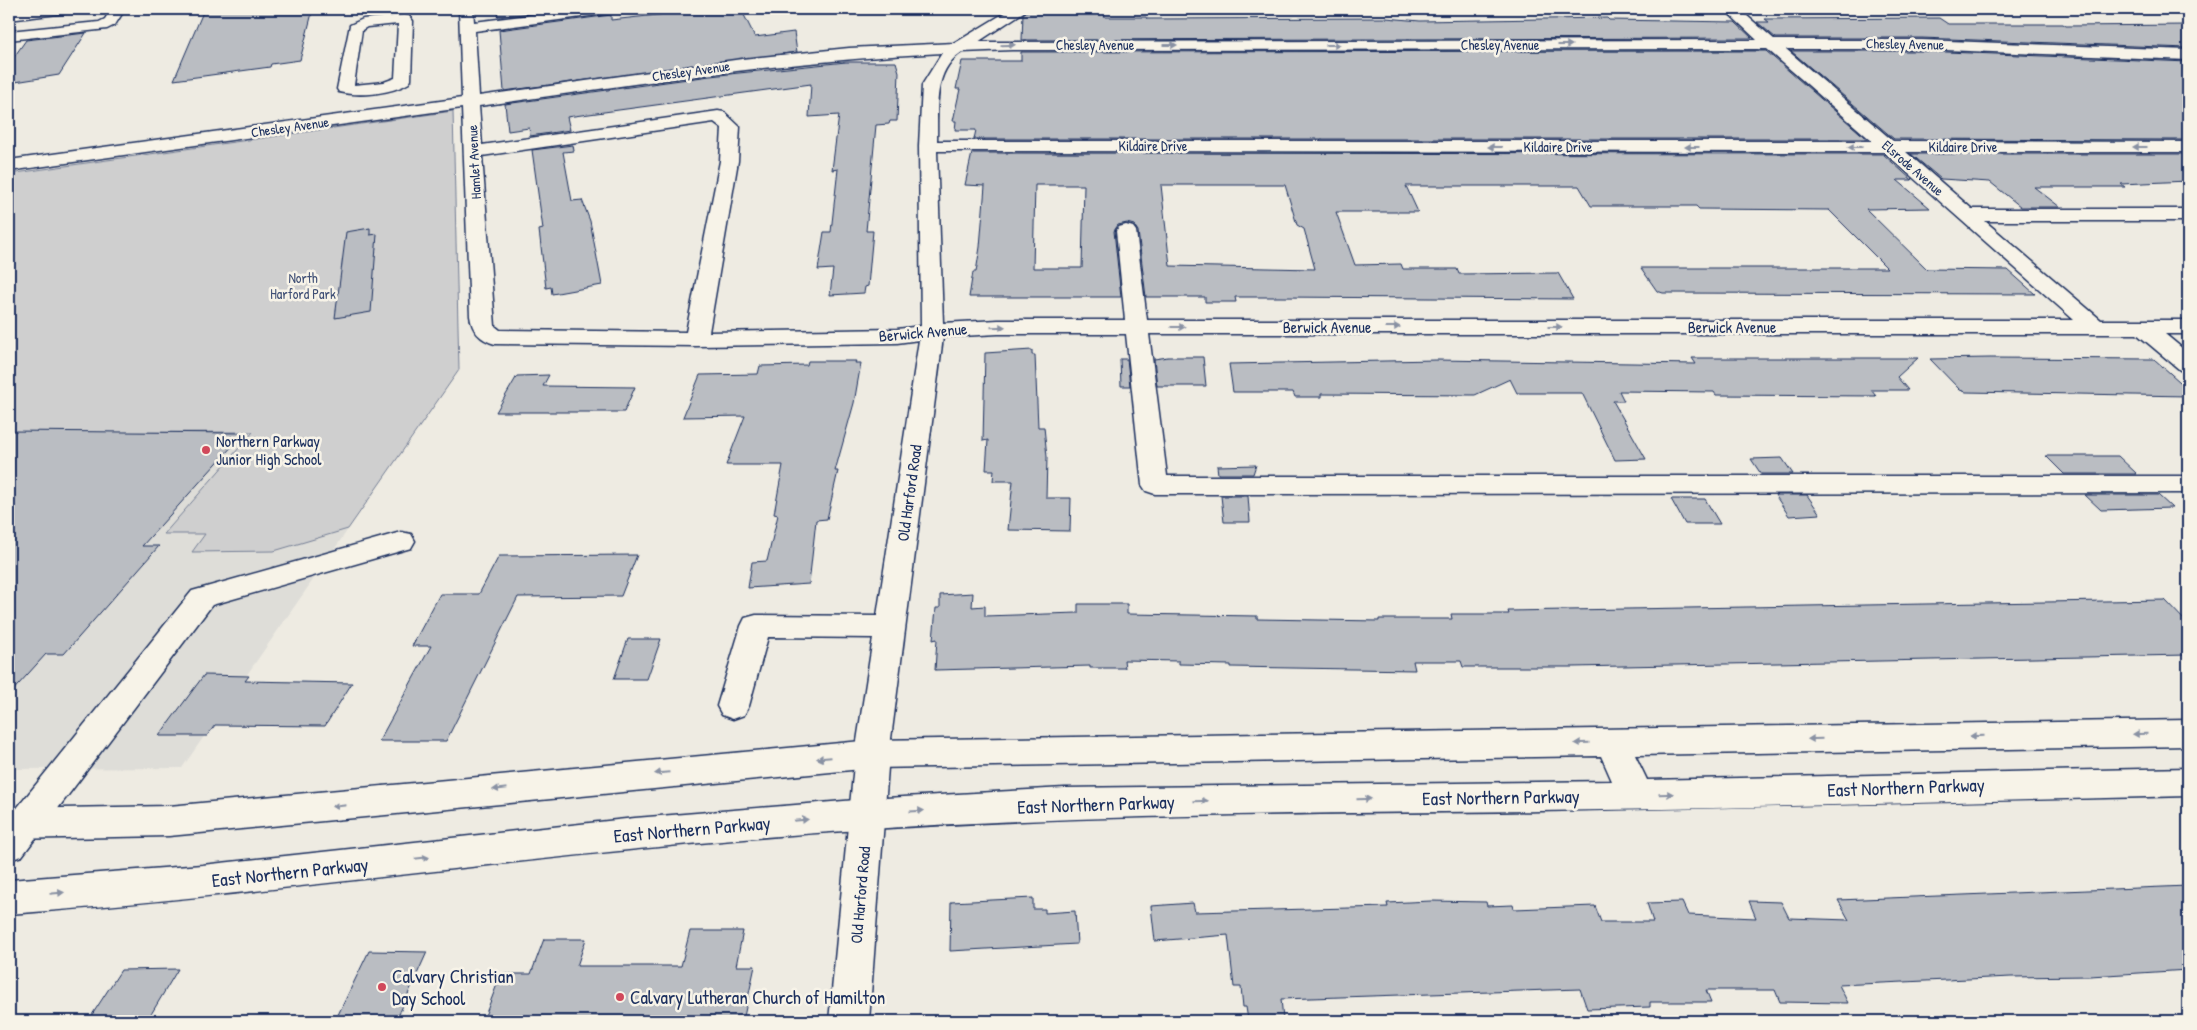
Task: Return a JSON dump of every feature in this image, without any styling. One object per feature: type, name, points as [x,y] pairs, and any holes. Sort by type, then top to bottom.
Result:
[{"type":"street","points":[[9,16],[66,9]]},
{"type":"street","points":[[9,36],[102,26],[110,22],[118,9]]},
{"type":"street","points":[[467,18],[612,9]]},
{"type":"street","name":"Old Harford Road","points":[[849,1021],[872,754],[932,332],[928,146],[930,85],[944,59],[959,46],[1021,9]]},
{"type":"street","name":"Elsrode Avenue","points":[[1730,9],[2094,327]]},
{"type":"street","name":"Hamlet Avenue","points":[[467,18],[481,316]]},
{"type":"street","points":[[404,19],[406,21],[404,80],[395,84],[376,87],[344,89],[355,28],[363,24],[404,19]]},
{"type":"street","name":"Chesley Avenue","points":[[9,166],[785,59],[959,46],[1925,44],[2101,54],[2188,54]]},
{"type":"street","points":[[372,116],[376,87]]},
{"type":"street","points":[[474,152],[718,116],[732,127],[729,161],[696,339]]},
{"type":"street","name":"Kildaire Drive","points":[[928,146],[2188,147]]},
{"type":"street","points":[[1967,215],[2188,216]]},
{"type":"street","points":[[1126,231],[1155,484],[2188,485]]},
{"type":"street","name":"Berwick Avenue","points":[[481,316],[486,332],[495,337],[696,339],[897,336],[998,327],[2188,327]]},
{"type":"street","points":[[2143,327],[2188,365]]},
{"type":"street","points":[[14,831],[202,598],[401,541]]},
{"type":"street","points":[[733,706],[756,626],[889,627]]},
{"type":"street","points":[[14,831],[169,821],[872,754],[2188,733]]},
{"type":"street","points":[[1612,742],[1636,795]]},
{"type":"street","name":"East Northern Parkway","points":[[9,897],[202,882],[635,834],[868,814],[1065,803],[1636,795],[2188,782]]},
{"type":"shaded area","name":"North Harford Park","points":[[453,111],[459,370],[182,768],[9,769],[9,174]]},
{"type":"green space","name":"North Harford Park","points":[[453,111],[459,370],[348,529],[274,551],[192,552],[205,534],[164,534],[253,432],[9,433],[9,174]]},
{"type":"building","points":[[234,9],[313,9],[300,60],[271,64],[270,67],[174,80],[203,12]]},
{"type":"building","points":[[497,9],[566,9],[498,17]]},
{"type":"building","points":[[713,9],[741,9],[755,37],[794,32],[797,52],[504,91],[499,30],[611,15],[611,20]]},
{"type":"building","points":[[1030,9],[1104,12],[1105,17],[1146,17],[1147,19],[1386,18],[1420,21],[1607,18],[1609,20],[1735,22],[1752,38],[1022,40],[1023,14]]},
{"type":"building","points":[[1939,18],[1948,24],[2063,24],[2066,26],[2188,25],[2188,48],[1922,38],[1776,38],[1757,22],[1769,22],[1765,19]]},
{"type":"building","points":[[86,33],[59,75],[9,83],[9,64],[26,40]]},
{"type":"building","points":[[1766,51],[1867,139],[974,139],[976,130],[955,130],[956,121],[953,121],[960,89],[956,89],[962,61],[1021,61],[1021,52]]},
{"type":"building","points":[[1791,51],[1922,51],[2188,62],[2188,140],[1894,139]]},
{"type":"building","points":[[846,62],[896,62],[899,72],[897,121],[876,125],[866,231],[873,231],[868,286],[865,287],[864,293],[830,295],[833,269],[818,270],[824,232],[831,232],[838,169],[832,170],[839,115],[809,117],[811,84],[567,117],[570,130],[530,136],[529,128],[508,131],[505,104],[710,76]]},
{"type":"building","points":[[573,145],[574,151],[563,152],[572,201],[582,200],[590,221],[602,285],[552,294],[551,287],[546,288],[539,230],[543,229],[532,150]]},
{"type":"building","points":[[972,153],[1883,154],[1912,180],[1897,180],[1930,208],[1866,209],[1927,269],[2008,270],[2035,294],[1663,293],[1657,291],[1641,268],[1887,268],[1829,210],[1699,209],[1696,206],[1591,206],[1579,186],[1406,186],[1418,212],[1336,212],[1355,265],[1401,264],[1403,269],[1457,269],[1459,274],[1558,273],[1573,299],[1235,297],[1236,302],[1205,302],[1205,297],[1146,297],[1138,231],[1134,225],[1127,223],[1118,225],[1114,231],[1121,297],[969,297],[980,247],[985,186],[965,185]],"holes":[[[1035,185],[1084,185],[1082,268],[1033,268]],[[1161,185],[1285,185],[1297,225],[1304,229],[1315,269],[1170,266]]]},
{"type":"building","points":[[1911,154],[2188,154],[2188,181],[2121,184],[2125,187],[2034,187],[2060,207],[2021,207],[1990,182],[1941,179]]},
{"type":"building","points":[[370,228],[370,235],[377,234],[371,312],[335,318],[346,232]]},
{"type":"building","points":[[1032,350],[1032,355],[1035,355],[1038,427],[1044,427],[1047,457],[1046,498],[1071,498],[1070,531],[1008,530],[1013,481],[993,481],[994,470],[986,470],[988,440],[983,441],[985,353]]},
{"type":"building","points":[[1203,357],[1206,386],[1157,386],[1154,359]]},
{"type":"building","points":[[1692,358],[1918,358],[1897,377],[1908,390],[1871,390],[1876,396],[1716,395],[1714,392],[1619,391],[1624,401],[1613,401],[1646,459],[1615,460],[1582,393],[1517,393],[1510,379],[1475,395],[1321,394],[1321,397],[1295,397],[1293,392],[1233,392],[1229,364],[1437,360],[1696,364]]},
{"type":"building","points":[[1120,359],[1127,359],[1130,386],[1121,386]]},
{"type":"building","points":[[1930,359],[2154,359],[2188,389],[2188,396],[1966,392],[1960,390]]},
{"type":"building","points":[[808,361],[856,361],[855,363],[861,363],[854,403],[835,471],[838,471],[827,519],[816,520],[809,584],[748,588],[752,562],[767,561],[778,515],[774,514],[783,465],[726,465],[745,416],[683,417],[700,375],[758,374],[760,366],[807,365]]},
{"type":"building","points":[[549,375],[543,386],[635,387],[624,412],[496,412],[517,376]]},
{"type":"building","points":[[9,431],[244,433],[142,546],[159,546],[64,654],[46,654],[9,695]]},
{"type":"building","points":[[2046,456],[2118,456],[2137,474],[2064,474]]},
{"type":"building","points":[[1782,458],[1793,474],[1761,474],[1751,459]]},
{"type":"building","points":[[1256,465],[1253,474],[1218,474],[1217,466]]},
{"type":"building","points":[[1775,495],[1807,495],[1820,514],[1789,516]]},
{"type":"building","points":[[2085,495],[2158,495],[2172,508],[2101,510]]},
{"type":"building","points":[[1221,496],[1248,496],[1250,522],[1224,522]]},
{"type":"building","points":[[1671,499],[1705,499],[1720,524],[1685,524]]},
{"type":"building","points":[[637,555],[621,596],[518,597],[446,741],[379,741],[431,646],[412,646],[440,594],[479,594],[499,556]]},
{"type":"building","points":[[973,593],[972,607],[985,606],[985,616],[1078,613],[1078,604],[1127,604],[1127,614],[1257,616],[1257,619],[1379,621],[1379,619],[1452,619],[1451,614],[1509,614],[1508,611],[2165,600],[2188,624],[2188,655],[1572,667],[1463,667],[1461,661],[1413,661],[1415,670],[1231,667],[1231,665],[1179,664],[1179,661],[1124,660],[1125,668],[1090,668],[1090,666],[935,670],[937,639],[933,640],[936,608],[940,608],[940,595]]},
{"type":"building","points":[[628,639],[661,639],[647,679],[614,679]]},
{"type":"building","points":[[204,675],[249,676],[245,681],[352,683],[325,726],[215,725],[207,736],[159,736]]},
{"type":"building","points":[[2188,886],[2188,970],[2090,976],[2011,977],[1839,985],[1848,1003],[1780,1002],[1775,990],[1706,990],[1711,1002],[1650,1002],[1650,1007],[1587,1009],[1580,989],[1281,999],[1283,1019],[1248,1020],[1246,1007],[1243,1007],[1241,987],[1234,987],[1228,935],[1155,941],[1151,906],[1193,903],[1195,912],[1388,907],[1387,903],[1431,901],[1486,902],[1487,906],[1513,905],[1514,909],[1595,906],[1601,922],[1653,922],[1647,903],[1682,902],[1688,915],[1756,918],[1749,901],[1781,902],[1789,918],[1849,920],[1838,900]]},
{"type":"building","points":[[1033,898],[1033,909],[1045,909],[1045,913],[1075,911],[1077,944],[950,951],[951,902]]},
{"type":"building","name":"Calvary Lutheran Church of Hamilton","points":[[690,931],[743,931],[736,966],[755,966],[743,1021],[483,1021],[501,974],[531,974],[544,939],[586,939],[577,966],[681,966]]},
{"type":"building","points":[[369,951],[427,952],[396,1021],[335,1021]]},
{"type":"building","points":[[178,969],[147,1021],[88,1021],[121,970]]},
{"type":"place","name":"Northern Parkway Junior High School","points":[[206,450]]},
{"type":"place","name":"Calvary Christian Day School","points":[[382,987]]},
{"type":"place","name":"Calvary Lutheran Church of Hamilton","points":[[620,997]]}]
